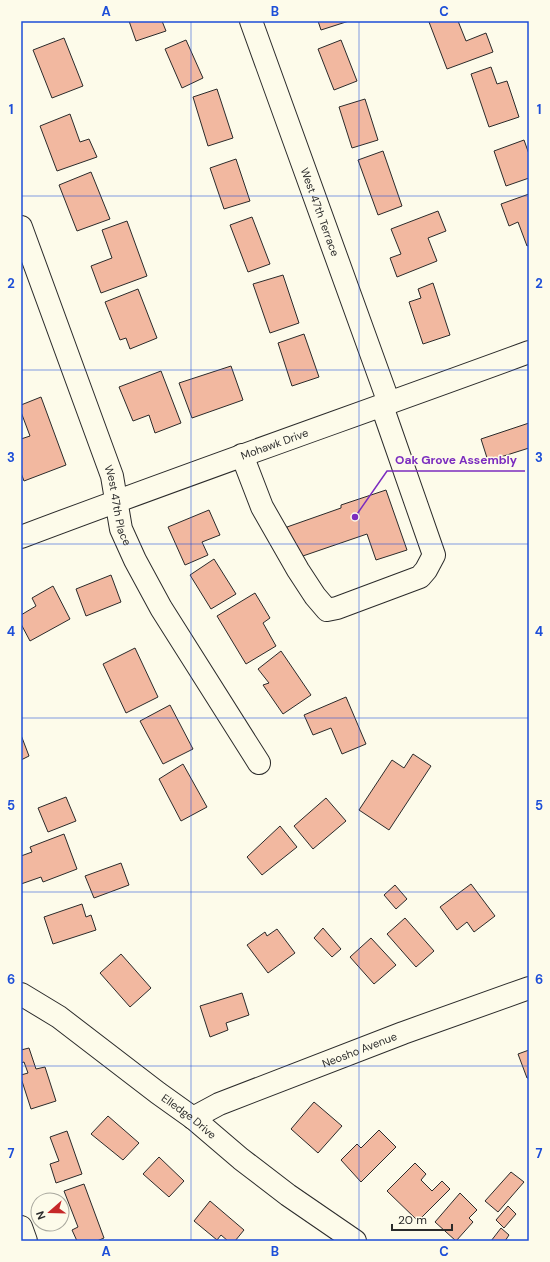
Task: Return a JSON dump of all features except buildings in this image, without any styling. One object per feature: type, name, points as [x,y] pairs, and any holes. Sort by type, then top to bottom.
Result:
[{"type":"street","name":"West 47th Terrace","points":[[242,455],[262,507],[298,570],[315,596],[327,610],[337,608],[420,577],[426,570],[434,555],[386,404],[251,21]]},
{"type":"street","name":"West 47th Place","points":[[21,227],[112,476],[122,529],[135,560],[161,608],[259,763]]},
{"type":"street","name":"Mohawk Drive","points":[[21,537],[242,455],[529,352]]},
{"type":"street","name":"Neosho Avenue","points":[[193,1118],[219,1104],[404,1033],[529,988]]},
{"type":"street","name":"Elledge Drive","points":[[21,994],[59,1017],[193,1118],[241,1159],[288,1195],[355,1241]]},
{"type":"street","points":[[21,1227],[26,1241]]},
{"type":"place","name":"Oak Grove Assembly","points":[[355,517]]}]
